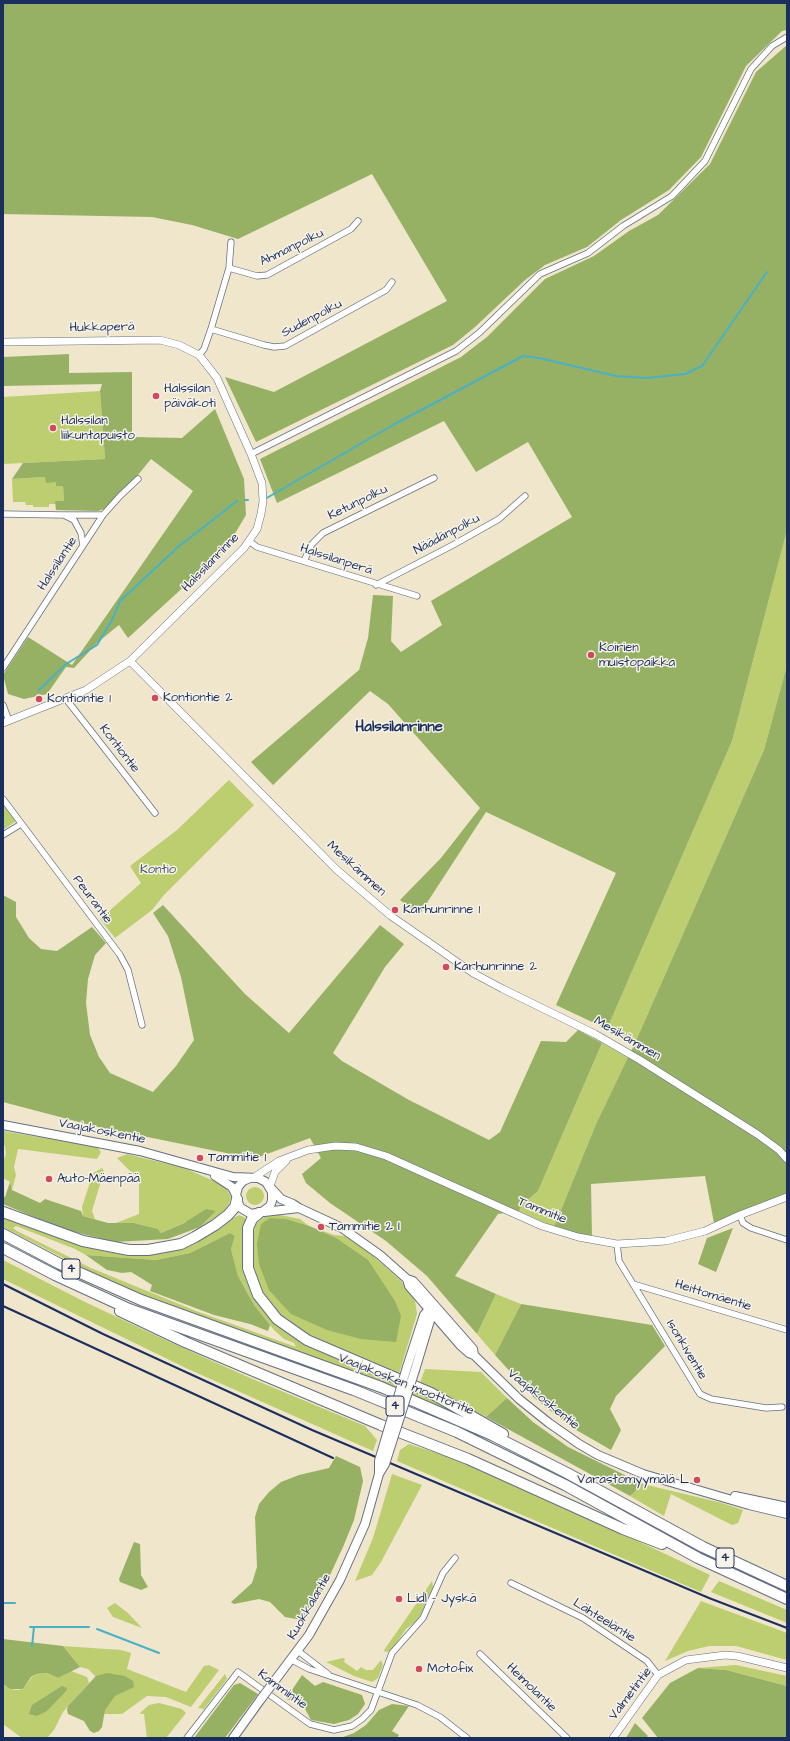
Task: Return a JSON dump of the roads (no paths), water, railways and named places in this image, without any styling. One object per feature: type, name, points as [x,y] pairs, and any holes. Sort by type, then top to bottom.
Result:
[{"type":"highway","points":[[3,1212],[83,1241],[122,1249],[148,1250],[181,1244],[215,1225],[228,1215],[235,1207],[236,1197]]},
{"type":"highway","points":[[261,1213],[252,1219],[248,1228],[248,1268],[258,1295],[277,1319],[307,1340],[431,1393],[506,1436],[522,1449]]},
{"type":"highway","name":"Vaajakosken moottoritie","points":[[3,1234],[60,1264],[141,1300],[381,1387],[522,1449],[703,1547],[787,1586]]},
{"type":"highway","name":"Vaajakosken moottoritie","points":[[3,1248],[99,1296],[156,1320],[312,1374],[418,1415],[529,1467],[677,1547],[733,1575],[787,1599]]},
{"type":"highway","points":[[99,1296],[135,1319],[284,1384],[468,1459],[632,1533],[660,1544],[677,1547]]},
{"type":"main road","name":"Vaajakoskentie","points":[[3,1125],[133,1149],[233,1177],[252,1178]]},
{"type":"main road","name":"Vaajakoskentie","points":[[196,1166],[228,1183],[232,1187],[236,1197]]},
{"type":"main road","points":[[261,1213],[266,1210],[272,1201],[271,1187],[263,1180],[252,1178],[240,1184],[236,1197],[241,1208],[245,1211],[250,1214],[261,1213],[299,1208]]},
{"type":"main road","name":"Vaajakoskentie","points":[[271,1187],[278,1198],[326,1220],[359,1239],[380,1255],[407,1279],[409,1286],[433,1310],[460,1345],[469,1353],[474,1355],[519,1399],[579,1444],[598,1455],[642,1474],[716,1494],[749,1505],[787,1514]]},
{"type":"main road","name":"Kuokkalantie","points":[[233,1738],[273,1683],[292,1660],[325,1609],[343,1574],[365,1524],[379,1474],[379,1461],[392,1429],[411,1368],[433,1310]]},
{"type":"main road","name":"Vaajakoskentie","points":[[716,1494],[787,1507]]},
{"type":"street","points":[[251,454],[456,352],[479,333],[540,274],[588,253],[623,226],[672,196],[705,161],[751,69],[772,46],[787,37]]},
{"type":"street","name":"Ahmanpolku","points":[[229,268],[257,276],[267,275],[351,229],[358,221]]},
{"type":"street","points":[[199,355],[204,349],[211,329],[229,268],[231,242]]},
{"type":"street","name":"Sudenpolku","points":[[211,329],[264,346],[274,348],[285,346],[386,290],[392,282]]},
{"type":"street","name":"Hukkaperä","points":[[3,342],[160,340],[179,345],[199,355]]},
{"type":"street","name":"Halssilanrinne","points":[[6,722],[66,699],[104,680],[130,661],[249,541],[256,529],[261,514],[263,501],[262,484],[251,454],[217,378],[199,355]]},
{"type":"street","name":"Ketunpolku","points":[[304,561],[312,544],[323,533],[434,478]]},
{"type":"street","name":"Halssilantie","points":[[3,668],[103,515],[138,479]]},
{"type":"street","name":"Näädänpolku","points":[[376,585],[499,519],[525,496]]},
{"type":"street","points":[[3,514],[103,515]]},
{"type":"street","points":[[64,515],[74,520],[81,533],[84,545]]},
{"type":"street","name":"Halssilanperä","points":[[249,541],[257,547],[376,585],[417,596]]},
{"type":"street","name":"Mesikämmen","points":[[130,661],[337,870],[391,916],[473,973],[596,1034],[640,1060],[757,1134],[779,1150],[787,1160]]},
{"type":"street","name":"Kontiontie","points":[[66,699],[155,813]]},
{"type":"street","points":[[3,705],[6,722]]},
{"type":"street","name":"Peurantie","points":[[3,799],[120,955],[128,970],[142,1025]]},
{"type":"street","points":[[3,835],[21,824]]},
{"type":"street","name":"Tammitie","points":[[252,1178],[279,1161],[308,1150],[346,1145],[366,1149],[393,1159],[542,1226],[578,1237],[616,1244],[666,1241],[705,1231],[740,1215],[787,1197]]},
{"type":"street","name":"Tammitie","points":[[271,1187],[275,1172],[293,1156]]},
{"type":"street","points":[[740,1215],[743,1223],[751,1228],[787,1240]]},
{"type":"street","name":"Isonkiventie","points":[[616,1244],[619,1261],[700,1394],[711,1399],[766,1408],[782,1407]]},
{"type":"street","name":"Heittomäentie","points":[[633,1284],[787,1330]]},
{"type":"street","points":[[377,1692],[392,1654],[423,1618],[444,1573],[455,1558]]},
{"type":"street","name":"Lähteeläntie","points":[[511,1583],[583,1618],[647,1661],[658,1675]]},
{"type":"street","points":[[298,1651],[332,1677]]},
{"type":"street","name":"Heimolantie","points":[[480,1654],[567,1738]]},
{"type":"street","name":"Valmetintie","points":[[613,1738],[658,1675],[686,1660],[713,1655],[736,1656],[787,1668]]},
{"type":"street","points":[[292,1660],[309,1669],[430,1712],[467,1738]]},
{"type":"street","name":"Kammintie","points":[[187,1738],[238,1672],[305,1721],[334,1730],[352,1726],[362,1719],[371,1710],[377,1692]]},
{"type":"waterway","points":[[265,499],[393,425],[523,356],[539,358],[616,376],[647,378],[685,374],[702,366],[767,272]]},
{"type":"waterway","points":[[39,690],[66,664],[97,645],[112,620],[120,601],[178,547],[237,501]]},
{"type":"waterway","points":[[3,1603],[15,1603]]},
{"type":"waterway","points":[[30,1627],[89,1627]]},
{"type":"waterway","points":[[32,1646],[34,1627]]},
{"type":"waterway","points":[[97,1629],[159,1653]]},
{"type":"railway","points":[[3,1284],[103,1334],[312,1430],[709,1598],[787,1628]]},
{"type":"railway","points":[[3,1306],[333,1458]]},
{"type":"place","name":"Halssilan päiväkoti","points":[[156,396]]},
{"type":"place","name":"Halssilan liikuntapuisto","points":[[53,428]]},
{"type":"place","name":"Koirien muistopaikka","points":[[591,655]]},
{"type":"place","name":"Kontiontie 2","points":[[155,698]]},
{"type":"place","name":"Kontiontie 1","points":[[39,699]]},
{"type":"place","name":"Karhunrinne 1","points":[[395,910]]},
{"type":"place","name":"Karhunrinne 2","points":[[446,967]]},
{"type":"place","name":"Tammitie 1","points":[[200,1158]]},
{"type":"place","name":"Auto-Mäenpää","points":[[49,1179]]},
{"type":"place","name":"Tammitie 2 I","points":[[321,1227]]},
{"type":"place","name":"Varastomyymälä L","points":[[697,1480]]},
{"type":"place","name":"Lidl - Jyskä","points":[[399,1599]]},
{"type":"place","name":"Motofix","points":[[419,1669]]},
{"type":"district","name":"Halssilanrinne","points":[[399,728]]},
{"type":"park label","name":"Kontio","points":[[158,870]]}]
